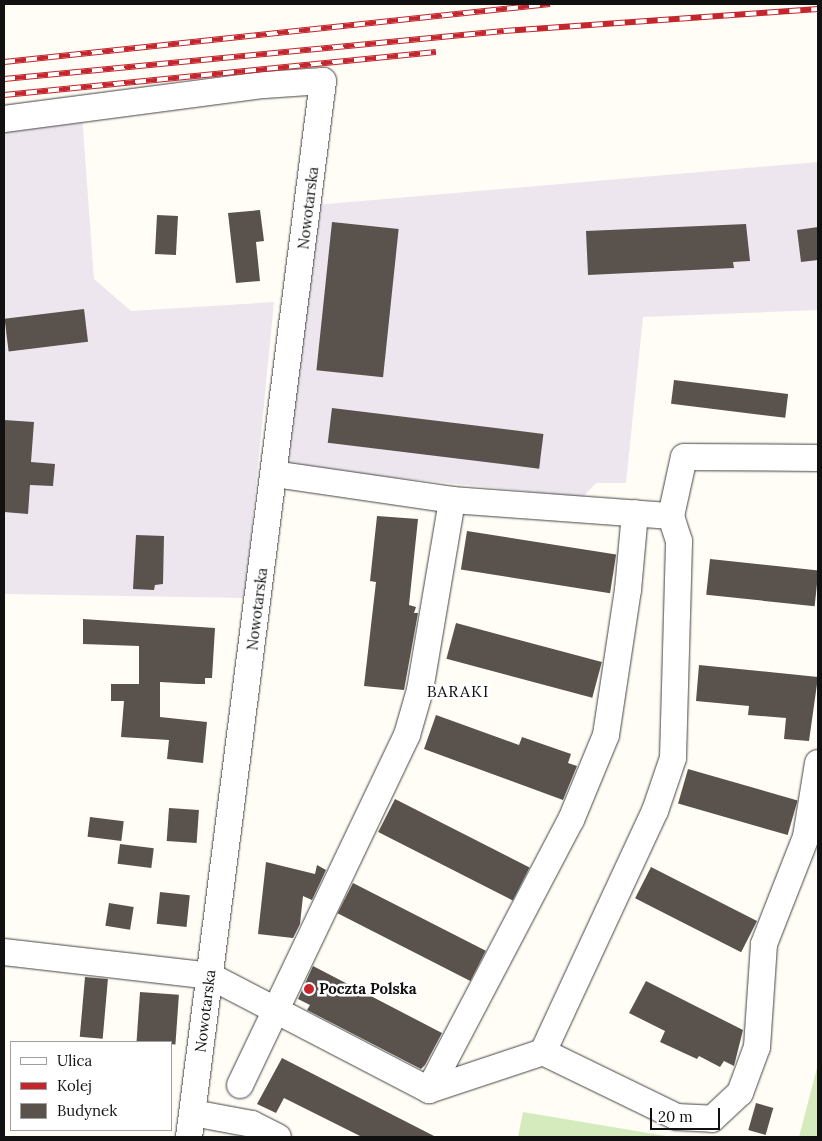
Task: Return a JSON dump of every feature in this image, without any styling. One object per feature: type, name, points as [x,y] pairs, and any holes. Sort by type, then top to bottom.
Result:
[{"type":"street","name":"Nowotarska","points":[[4,118],[264,85],[323,81],[191,1125]]},
{"type":"street","points":[[543,1052],[655,811],[673,758],[679,541],[671,516],[684,457],[818,458]]},
{"type":"street","points":[[274,474],[452,500],[671,516]]},
{"type":"street","points":[[240,1085],[406,735],[420,690],[452,500]]},
{"type":"street","points":[[429,1090],[571,820],[606,735],[628,590],[634,513]]},
{"type":"street","points":[[4,952],[210,976],[429,1090],[543,1052],[677,1117],[712,1119],[740,1093],[757,1047],[764,944],[806,837],[818,763]]},
{"type":"street","points":[[191,1125],[252,1124],[278,1137]]},
{"type":"shaded area","points":[[82,114],[94,279],[131,311],[274,302],[245,598],[4,594],[4,123]]},
{"type":"shaded area","points":[[818,162],[818,310],[643,317],[626,483],[596,483],[583,497],[284,466],[315,205]]},
{"type":"green space","points":[[818,1064],[818,1137],[799,1137]]},
{"type":"green space","points":[[523,1112],[672,1137],[518,1137]]},
{"type":"building","points":[[260,210],[264,241],[256,242],[260,281],[236,283],[228,213]]},
{"type":"building","points":[[157,215],[178,216],[176,255],[155,254]]},
{"type":"building","points":[[332,222],[399,229],[383,377],[316,370]]},
{"type":"building","points":[[746,224],[750,261],[733,262],[734,268],[588,275],[586,231]]},
{"type":"building","points":[[818,227],[818,260],[801,262],[797,230]]},
{"type":"building","points":[[84,309],[88,342],[9,352],[5,319]]},
{"type":"building","points":[[674,380],[788,394],[785,418],[671,404]]},
{"type":"building","points":[[332,408],[543,434],[539,469],[328,443]]},
{"type":"building","points":[[4,420],[34,422],[31,462],[55,464],[53,486],[30,485],[28,514],[4,512]]},
{"type":"building","points":[[377,516],[418,519],[409,605],[416,607],[414,613],[418,613],[404,690],[364,686],[376,582],[370,581]]},
{"type":"building","points":[[467,531],[616,555],[610,593],[461,570]]},
{"type":"building","points":[[136,535],[164,536],[163,584],[155,585],[154,590],[133,589]]},
{"type":"building","points":[[710,559],[818,570],[815,606],[706,595]]},
{"type":"building","points":[[83,619],[215,628],[212,678],[205,678],[205,684],[160,682],[160,717],[207,722],[203,763],[167,759],[169,740],[121,737],[124,701],[111,701],[111,684],[139,684],[139,646],[83,644]]},
{"type":"building","points":[[456,623],[602,662],[592,698],[446,659]]},
{"type":"building","points":[[699,665],[818,677],[809,741],[784,739],[786,718],[748,715],[749,706],[696,701]]},
{"type":"building","points":[[436,715],[519,745],[522,737],[571,754],[568,763],[577,766],[563,800],[424,749]]},
{"type":"building","points":[[688,769],[798,800],[788,835],[678,804]]},
{"type":"building","points":[[395,799],[530,868],[513,901],[378,832]]},
{"type":"building","points":[[169,808],[199,810],[197,843],[167,841]]},
{"type":"building","points":[[90,817],[124,821],[121,841],[88,837]]},
{"type":"building","points":[[120,844],[154,848],[151,868],[118,864]]},
{"type":"building","points":[[266,862],[315,874],[317,865],[326,870],[312,900],[303,896],[300,924],[293,938],[258,934]]},
{"type":"building","points":[[651,867],[757,921],[741,952],[635,898]]},
{"type":"building","points":[[353,883],[486,951],[470,981],[338,913]]},
{"type":"building","points":[[160,892],[190,895],[186,927],[157,924]]},
{"type":"building","points":[[109,903],[134,907],[130,930],[105,926]]},
{"type":"building","points":[[313,966],[442,1033],[425,1065],[421,1069],[307,1010],[310,1005],[298,999]]},
{"type":"building","points":[[85,977],[108,979],[103,1039],[80,1037]]},
{"type":"building","points":[[646,981],[743,1030],[734,1066],[724,1061],[720,1067],[699,1056],[697,1059],[660,1042],[665,1031],[629,1013]]},
{"type":"building","points":[[140,992],[179,995],[175,1045],[172,1044],[172,1041],[137,1041]]},
{"type":"building","points":[[282,1058],[436,1137],[362,1137],[284,1098],[276,1113],[257,1104]]},
{"type":"building","points":[[756,1103],[773,1108],[766,1135],[748,1130]]},
{"type":"railway","points":[[4,62],[550,4]]},
{"type":"railway","points":[[4,79],[504,31],[818,9]]},
{"type":"railway","points":[[4,95],[436,52]]},
{"type":"place","name":"Poczta Polska","points":[[309,989]]},
{"type":"district","name":"BARAKI","points":[[458,691]]}]
